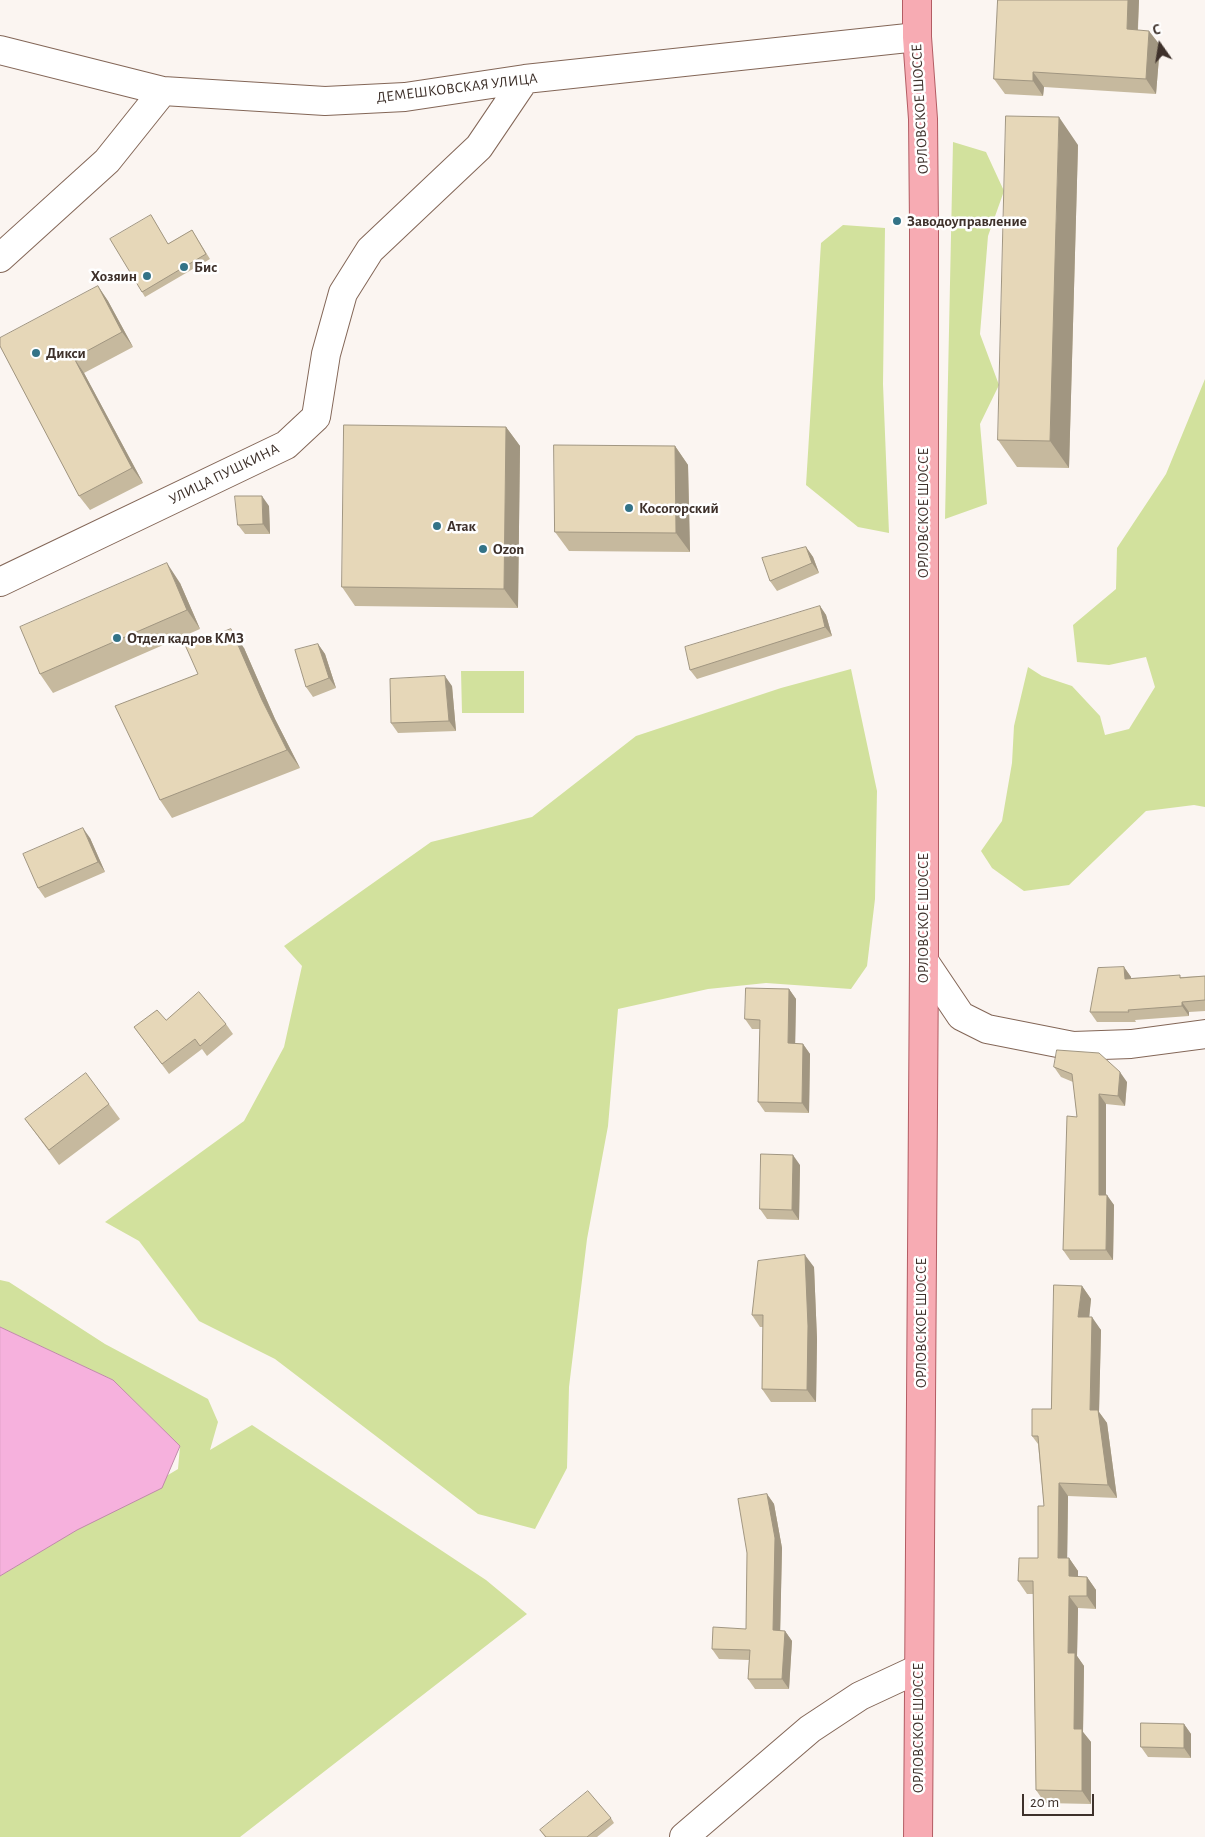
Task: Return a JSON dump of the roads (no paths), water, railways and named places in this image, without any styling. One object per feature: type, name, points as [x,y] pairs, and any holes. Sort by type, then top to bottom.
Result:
[{"type":"main road","name":"ОРЛОВСКОЕ ШОССЕ","points":[[917,0],[924,176],[924,961],[918,1837]]},
{"type":"street","name":"ДЕМЕШКОВСКАЯ УЛИЦА","points":[[0,50],[163,91],[325,101],[405,97],[525,79],[917,36]]},
{"type":"street","name":"УЛИЦА ПУШКИНА","points":[[0,582],[286,445],[316,417],[326,354],[343,293],[370,250],[479,147],[525,79]]},
{"type":"street","points":[[0,258],[107,161],[163,91]]},
{"type":"street","points":[[924,961],[961,1016],[987,1029],[1073,1046],[1131,1044],[1205,1034]]},
{"type":"street","points":[[684,1837],[810,1728],[860,1696],[918,1669]]},
{"type":"place","name":"Заводоуправление","points":[[897,221]]},
{"type":"place","name":"Бис","points":[[184,267]]},
{"type":"place","name":"Хозяин","points":[[147,276]]},
{"type":"place","name":"Дикси","points":[[36,353]]},
{"type":"place","name":"Косогорский","points":[[629,508]]},
{"type":"place","name":"Атак","points":[[437,526]]},
{"type":"place","name":"Ozon","points":[[483,549]]},
{"type":"place","name":"Отдел кадров КМЗ","points":[[117,638]]}]
